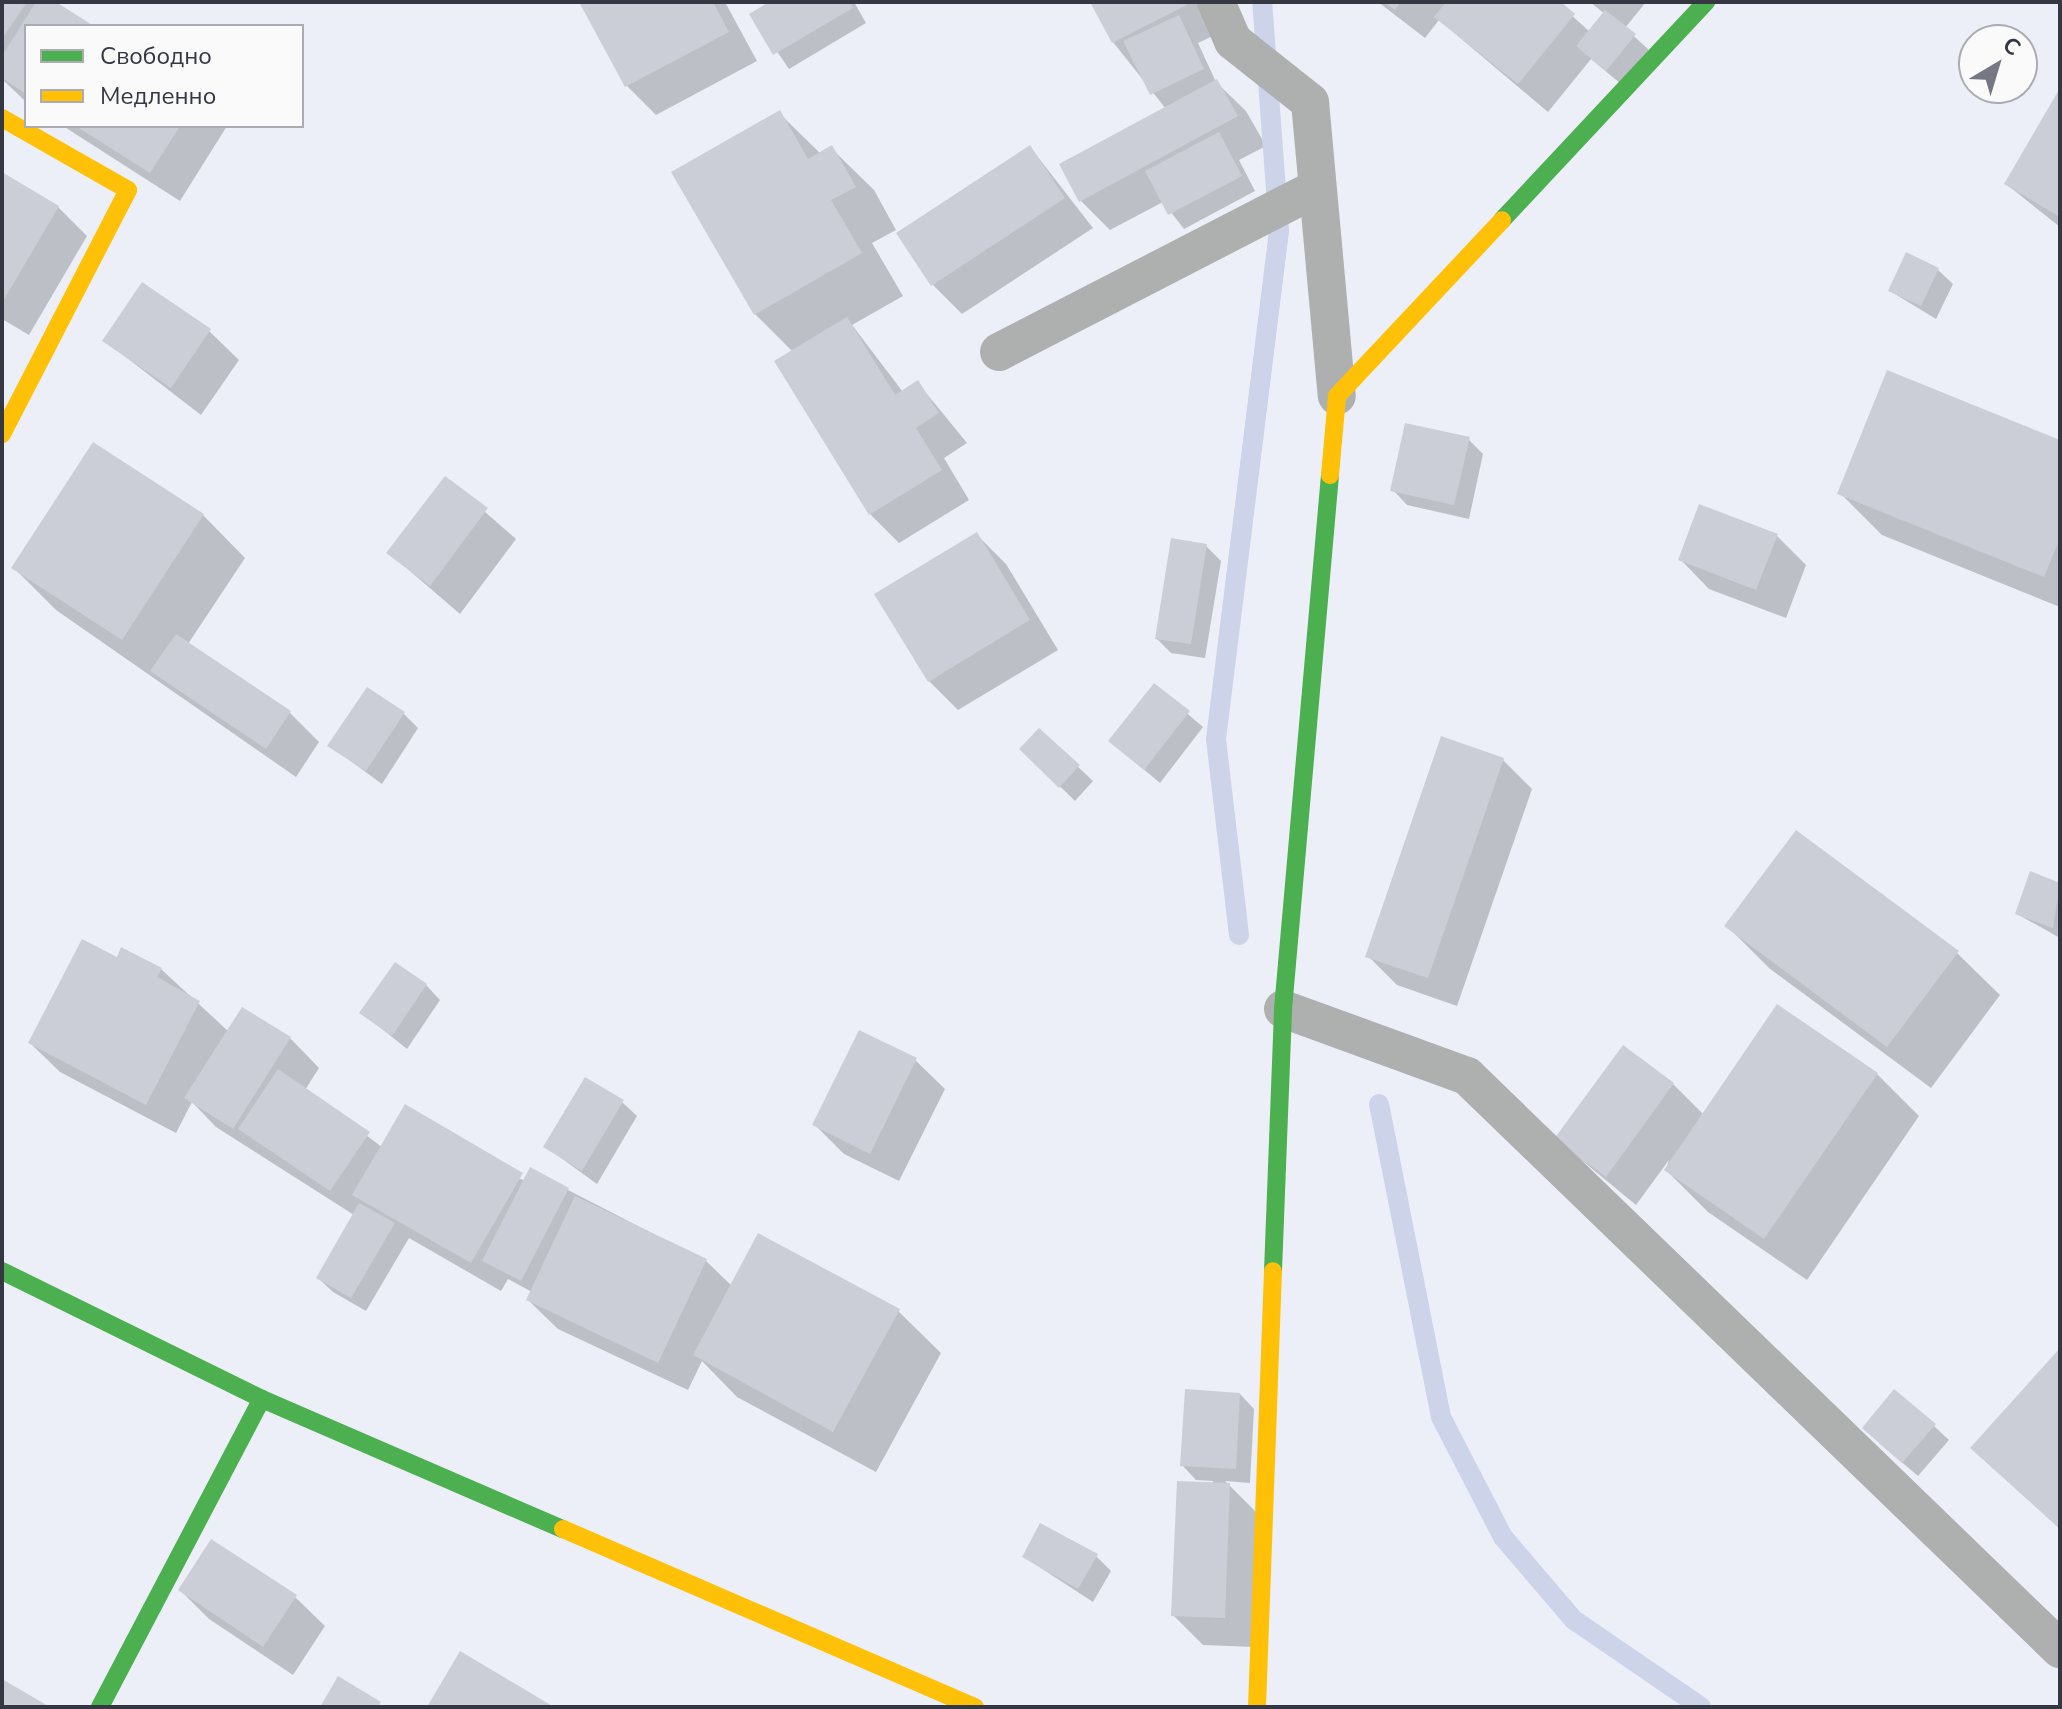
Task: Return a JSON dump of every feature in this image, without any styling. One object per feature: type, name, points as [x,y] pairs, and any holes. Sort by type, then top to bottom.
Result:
[{"type":"street","points":[[1257,1707],[1283,1009],[1337,396],[1706,2]]},
{"type":"street","points":[[2,118],[128,190],[2,434]]},
{"type":"street","points":[[2,1271],[262,1399],[975,1707]]},
{"type":"street","points":[[100,1707],[262,1399]]},
{"type":"lane","points":[[1216,2],[1233,41],[1310,102],[1306,193],[1337,396]]},
{"type":"lane","points":[[999,352],[1306,193]]},
{"type":"lane","points":[[1283,1009],[1467,1076],[2060,1649]]},
{"type":"building","points":[[2,2],[27,2],[2,39]]},
{"type":"building","points":[[36,2],[56,2],[91,24],[24,24],[24,93],[2,78],[2,56]]},
{"type":"building","points":[[579,2],[713,2],[729,32],[625,87]]},
{"type":"building","points":[[769,2],[850,2],[853,8],[773,55],[749,14]]},
{"type":"building","points":[[1090,2],[1186,2],[1187,5],[1112,43]]},
{"type":"building","points":[[1384,2],[1401,2],[1395,10]]},
{"type":"building","points":[[1446,2],[1561,2],[1575,14],[1518,84],[1434,17]]},
{"type":"building","points":[[1605,10],[1636,34],[1606,71],[1576,46]]},
{"type":"building","points":[[1179,15],[1204,69],[1150,95],[1123,41]]},
{"type":"building","points":[[1217,79],[1238,116],[1079,202],[1059,164]]},
{"type":"building","points":[[2060,88],[2060,217],[2004,184]]},
{"type":"building","points":[[780,110],[808,159],[832,145],[856,187],[831,200],[862,253],[754,315],[671,172]]},
{"type":"building","points":[[79,128],[179,128],[150,173]]},
{"type":"building","points":[[1219,132],[1242,176],[1168,215],[1145,171]]},
{"type":"building","points":[[1030,145],[1065,198],[931,286],[896,233]]},
{"type":"building","points":[[2,172],[59,206],[2,303]]},
{"type":"building","points":[[1906,252],[1939,268],[1921,306],[1888,291]]},
{"type":"building","points":[[142,282],[211,329],[171,388],[102,341]]},
{"type":"building","points":[[847,317],[895,395],[918,380],[939,413],[916,428],[942,470],[869,515],[774,361]]},
{"type":"building","points":[[1887,370],[2060,440],[2060,538],[2044,577],[1837,494]]},
{"type":"building","points":[[1405,423],[1470,437],[1454,505],[1390,491]]},
{"type":"building","points":[[93,442],[204,514],[122,640],[11,568]]},
{"type":"building","points":[[445,476],[488,508],[430,586],[386,553]]},
{"type":"building","points":[[1699,504],[1778,534],[1756,590],[1678,560]]},
{"type":"building","points":[[977,532],[1030,620],[928,682],[874,594]]},
{"type":"building","points":[[1171,538],[1207,544],[1191,644],[1155,639]]},
{"type":"building","points":[[176,634],[291,711],[266,749],[150,671]]},
{"type":"building","points":[[1154,683],[1190,711],[1144,770],[1108,741]]},
{"type":"building","points":[[367,687],[405,712],[366,771],[327,746]]},
{"type":"building","points":[[1039,728],[1080,765],[1059,788],[1019,749]]},
{"type":"building","points":[[1441,736],[1504,758],[1428,978],[1365,957]]},
{"type":"building","points":[[1796,830],[1959,951],[1887,1047],[1724,926]]},
{"type":"building","points":[[2030,871],[2060,883],[2053,928],[2015,914]]},
{"type":"building","points":[[82,939],[117,957],[121,947],[162,968],[157,977],[200,1001],[146,1105],[28,1043]]},
{"type":"building","points":[[395,962],[427,984],[392,1036],[359,1013]]},
{"type":"building","points":[[1777,1004],[1878,1073],[1764,1239],[1664,1170]]},
{"type":"building","points":[[242,1007],[291,1037],[233,1129],[184,1098]]},
{"type":"building","points":[[859,1030],[917,1058],[870,1154],[812,1125]]},
{"type":"building","points":[[1623,1045],[1674,1083],[1606,1177],[1554,1139]]},
{"type":"building","points":[[278,1069],[370,1132],[330,1191],[238,1129]]},
{"type":"building","points":[[585,1077],[624,1100],[582,1171],[543,1147]]},
{"type":"building","points":[[405,1104],[523,1173],[471,1263],[352,1195]]},
{"type":"building","points":[[530,1167],[569,1188],[521,1281],[482,1261]]},
{"type":"building","points":[[575,1196],[707,1259],[658,1363],[526,1300]]},
{"type":"building","points":[[359,1203],[395,1223],[351,1298],[316,1278]]},
{"type":"building","points":[[758,1233],[900,1309],[833,1432],[693,1355]]},
{"type":"building","points":[[2060,1348],[2060,1529],[1970,1448]]},
{"type":"building","points":[[1185,1389],[1240,1393],[1236,1469],[1180,1466]]},
{"type":"building","points":[[1894,1389],[1936,1424],[1902,1463],[1862,1428]]},
{"type":"building","points":[[1177,1481],[1230,1483],[1225,1618],[1171,1616]]},
{"type":"building","points":[[1040,1523],[1098,1554],[1078,1589],[1022,1557]]},
{"type":"building","points":[[211,1539],[297,1595],[263,1647],[178,1590]]},
{"type":"building","points":[[460,1651],[554,1707],[427,1707]]},
{"type":"building","points":[[338,1676],[381,1702],[378,1707],[320,1707]]},
{"type":"building","points":[[2,1679],[50,1707],[2,1707]]},
{"type":"waterway","points":[[1239,935],[1216,739],[1279,231],[1262,2]]},
{"type":"waterway","points":[[1379,1104],[1441,1417],[1503,1537],[1574,1620],[1701,1707]]},
{"type":"traffic: fast","points":[[1502,220],[1706,2]]},
{"type":"traffic: fast","points":[[1273,1271],[1283,1009],[1330,475]]},
{"type":"traffic: fast","points":[[2,1271],[262,1399],[563,1529]]},
{"type":"traffic: fast","points":[[100,1707],[262,1399]]},
{"type":"traffic: slow","points":[[2,118],[128,190],[2,434]]},
{"type":"traffic: slow","points":[[1330,475],[1337,396],[1502,220]]},
{"type":"traffic: slow","points":[[1257,1707],[1273,1271]]},
{"type":"traffic: slow","points":[[563,1529],[975,1707]]}]
